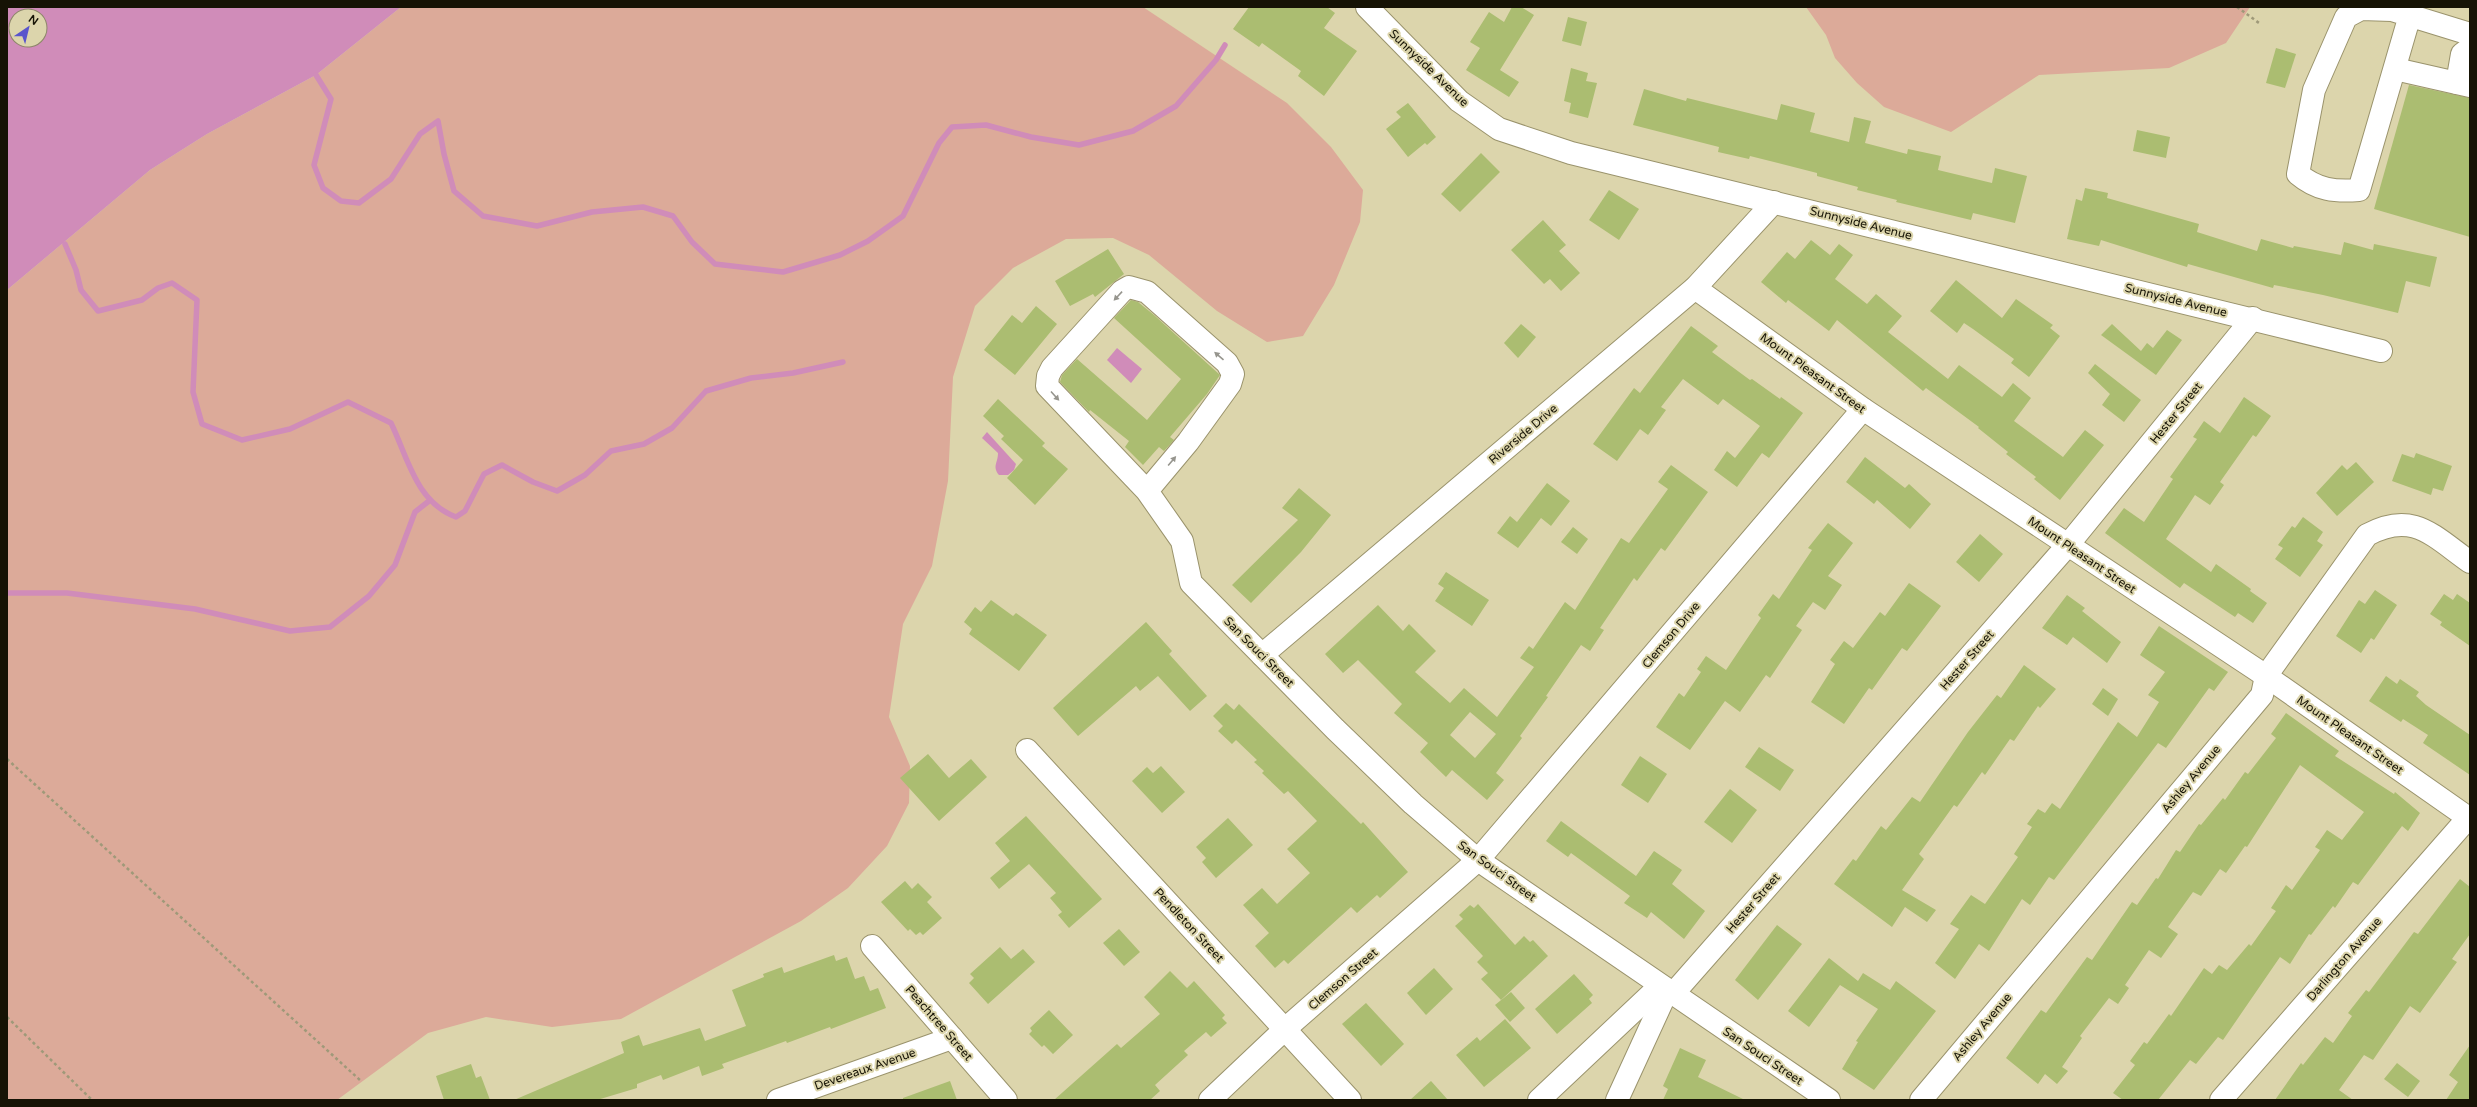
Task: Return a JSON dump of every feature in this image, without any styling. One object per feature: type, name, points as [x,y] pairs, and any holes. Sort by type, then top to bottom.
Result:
[{"type":"street","points":[[2410,15],[2359,190],[2341,191],[2311,185],[2298,174],[2314,90],[2346,17],[2361,9],[2392,10],[2410,15],[2470,34]]},
{"type":"street","name":"Sunnyside Avenue","points":[[1379,12],[1459,101],[1499,129],[1571,153],[2253,318],[2381,351]]},
{"type":"street","points":[[2395,68],[2463,84],[2462,54],[2470,48]]},
{"type":"street","name":"Riverside Drive","points":[[1262,655],[1695,288],[1774,202]]},
{"type":"street","name":"San Souci Street","points":[[1147,491],[1188,442],[1230,384],[1233,374],[1227,363],[1147,292],[1129,287],[1122,291],[1052,368],[1048,376],[1047,386],[1147,491],[1182,541],[1191,583],[1407,799],[1478,860],[1828,1100]]},
{"type":"street","name":"Mount Pleasant Street","points":[[1695,288],[1863,409],[2067,546],[2266,676],[2469,818]]},
{"type":"street","name":"Hester Street","points":[[1539,1100],[1666,990],[2067,546],[2253,318]]},
{"type":"street","name":"Clemson Drive","points":[[1478,860],[1863,409]]},
{"type":"street","name":"Ashley Avenue","points":[[1921,1100],[2262,694],[2266,676],[2367,535],[2391,525],[2416,526],[2470,562]]},
{"type":"street","name":"Pendleton Street","points":[[1027,750],[1350,1100]]},
{"type":"street","name":"Darlington Avenue","points":[[2221,1100],[2469,818]]},
{"type":"street","name":"Clemson Street","points":[[1210,1100],[1285,1029],[1478,860]]},
{"type":"street","name":"Peachtree Street","points":[[872,946],[1006,1100]]},
{"type":"street","points":[[1617,1100],[1666,990]]},
{"type":"street","name":"Devereaux Avenue","points":[[778,1100],[952,1038]]},
{"type":"path","points":[[2237,7],[2259,23]]},
{"type":"path","points":[[7,759],[361,1081]]},
{"type":"path","points":[[7,1017],[92,1100]]},
{"type":"shaded area","points":[[7,7],[401,7],[316,75],[207,134],[150,170],[7,290]]},
{"type":"shaded area","points":[[401,7],[1143,7],[1287,103],[1331,147],[1363,190],[1360,222],[1334,285],[1303,336],[1267,342],[1217,311],[1149,255],[1113,238],[1066,239],[1013,268],[975,306],[953,377],[948,481],[932,566],[903,624],[889,717],[910,766],[909,803],[887,846],[848,888],[801,921],[621,1019],[552,1027],[486,1017],[428,1033],[337,1100],[7,1100],[7,290],[150,170],[207,134],[316,75]]},
{"type":"shaded area","points":[[1806,7],[2250,7],[2226,43],[2169,68],[2039,75],[1951,132],[1884,107],[1857,83],[1835,58],[1826,35]]},
{"type":"shaded area","points":[[1117,348],[1142,369],[1131,383],[1107,360]]},
{"type":"shaded area","points":[[987,432],[1016,464],[1014,470],[1008,475],[999,475],[997,472],[996,467],[998,453],[982,438]]},
{"type":"building","points":[[1249,7],[1327,7],[1335,13],[1324,28],[1357,51],[1324,96],[1298,76],[1301,71],[1262,43],[1259,47],[1233,29]]},
{"type":"building","points":[[1512,7],[1521,7],[1534,15],[1500,70],[1519,82],[1509,97],[1466,70],[1480,48],[1470,42],[1489,12],[1504,22]]},
{"type":"building","points":[[1568,17],[1587,22],[1581,46],[1562,41]]},
{"type":"building","points":[[2276,48],[2296,54],[2285,88],[2266,83]]},
{"type":"building","points":[[1571,68],[1588,73],[1586,81],[1597,83],[1588,118],[1569,113],[1571,103],[1564,101]]},
{"type":"building","points":[[2409,85],[2470,98],[2470,237],[2374,209]]},
{"type":"building","points":[[1644,89],[1686,101],[1687,98],[1777,120],[1781,104],[1815,113],[1810,132],[1849,142],[1854,117],[1871,121],[1865,143],[1907,154],[1908,149],[1941,156],[1938,170],[1992,183],[1995,168],[2027,176],[2015,223],[1973,213],[1971,220],[1896,202],[1897,200],[1857,190],[1858,187],[1817,176],[1817,173],[1750,156],[1749,159],[1718,152],[1719,147],[1633,125]]},
{"type":"building","points":[[1408,103],[1436,137],[1427,145],[1425,143],[1408,157],[1386,129],[1401,117],[1396,112]]},
{"type":"building","points":[[2137,130],[2170,137],[2166,158],[2133,151]]},
{"type":"building","points":[[1481,153],[1500,172],[1460,212],[1441,194]]},
{"type":"building","points":[[2085,188],[2108,193],[2107,198],[2199,224],[2197,232],[2257,251],[2261,239],[2293,248],[2294,246],[2341,255],[2344,242],[2373,250],[2374,244],[2437,257],[2430,287],[2406,281],[2398,313],[2274,285],[2273,288],[2188,264],[2187,267],[2101,240],[2099,246],[2067,239],[2076,199],[2082,201]]},
{"type":"building","points":[[1609,190],[1639,209],[1619,240],[1589,220]]},
{"type":"building","points":[[1543,220],[1566,245],[1559,251],[1580,273],[1561,291],[1550,279],[1544,284],[1511,250]]},
{"type":"building","points":[[1811,240],[1830,255],[1839,244],[1853,255],[1835,279],[1867,304],[1876,294],[1902,316],[1888,332],[1948,379],[1959,365],[2002,397],[2013,383],[2031,398],[2014,421],[2063,457],[2085,430],[2104,445],[2060,500],[2034,479],[2036,477],[2006,454],[2008,452],[1978,428],[1979,427],[1926,388],[1923,391],[1837,320],[1829,331],[1788,300],[1786,303],[1761,282],[1787,252],[1795,259]]},
{"type":"building","points":[[1108,249],[1124,274],[1095,297],[1093,294],[1070,306],[1055,281]]},
{"type":"building","points":[[1956,280],[2002,318],[2016,299],[2053,325],[2050,328],[2060,336],[2029,377],[2011,363],[2014,359],[1964,323],[1957,333],[1930,311]]},
{"type":"building","points":[[1131,300],[1138,302],[1154,315],[1220,375],[1207,394],[1170,437],[1174,440],[1164,451],[1159,447],[1143,465],[1125,447],[1129,441],[1090,410],[1089,412],[1060,382],[1062,375],[1077,359],[1147,420],[1181,379],[1114,318]]},
{"type":"building","points":[[1036,306],[1057,324],[1015,375],[984,350],[1012,315],[1022,323]]},
{"type":"building","points":[[1521,324],[1536,337],[1518,358],[1504,343]]},
{"type":"building","points":[[2112,324],[2141,351],[2147,343],[2153,348],[2167,330],[2182,340],[2156,375],[2101,335]]},
{"type":"building","points":[[1691,326],[1718,346],[1712,352],[1750,380],[1752,379],[1780,399],[1781,397],[1803,413],[1769,458],[1762,453],[1737,487],[1714,470],[1727,451],[1735,458],[1760,426],[1723,399],[1718,405],[1683,379],[1661,407],[1666,410],[1648,435],[1640,429],[1617,461],[1593,444],[1634,388],[1640,393]]},
{"type":"building","points":[[2095,364],[2141,400],[2124,422],[2102,405],[2110,394],[2088,373]]},
{"type":"building","points":[[2244,397],[2271,416],[2256,437],[2253,435],[2220,482],[2224,485],[2210,505],[2195,495],[2166,539],[2211,572],[2216,564],[2251,589],[2250,591],[2267,603],[2253,623],[2238,613],[2235,617],[2184,583],[2180,588],[2105,533],[2124,508],[2144,522],[2173,479],[2170,477],[2197,439],[2193,437],[2204,421],[2220,433]]},
{"type":"building","points":[[998,399],[1045,443],[1042,446],[1068,469],[1035,505],[1007,478],[1023,460],[1001,439],[1004,436],[983,416]]},
{"type":"building","points":[[2416,453],[2452,466],[2443,491],[2433,488],[2431,495],[2392,481],[2402,454],[2414,458]]},
{"type":"building","points":[[1865,457],[1905,488],[1909,484],[1931,504],[1910,529],[1877,500],[1874,504],[1846,482]]},
{"type":"building","points":[[2356,462],[2374,482],[2337,516],[2316,493],[2342,465],[2347,470]]},
{"type":"building","points":[[1671,465],[1708,492],[1665,551],[1661,548],[1637,581],[1634,578],[1600,628],[1604,630],[1590,651],[1581,645],[1546,696],[1548,697],[1520,736],[1522,738],[1496,773],[1504,780],[1487,800],[1452,770],[1446,777],[1420,752],[1428,743],[1394,713],[1402,704],[1358,660],[1343,673],[1325,654],[1378,605],[1403,631],[1409,624],[1436,651],[1415,672],[1450,703],[1464,688],[1497,717],[1534,667],[1520,658],[1529,646],[1533,649],[1565,602],[1575,610],[1621,538],[1629,543],[1668,489],[1658,482]],"holes":[[[1470,712],[1496,734],[1475,758],[1450,735]]]},
{"type":"building","points":[[1547,483],[1570,501],[1551,526],[1541,518],[1518,548],[1497,533],[1510,516],[1517,522]]},
{"type":"building","points":[[1299,488],[1331,515],[1301,552],[1251,603],[1232,585],[1298,520],[1282,508]]},
{"type":"building","points":[[2303,517],[2323,532],[2317,541],[2323,545],[2300,577],[2275,559],[2283,548],[2278,545],[2292,526],[2295,528]]},
{"type":"building","points":[[1828,523],[1853,543],[1828,576],[1842,585],[1825,610],[1813,602],[1796,626],[1802,630],[1770,678],[1766,675],[1740,712],[1725,701],[1690,750],[1656,727],[1679,693],[1684,697],[1701,672],[1697,669],[1706,656],[1726,670],[1761,618],[1758,615],[1773,594],[1779,599],[1812,550],[1808,548]]},
{"type":"building","points":[[1573,527],[1588,539],[1577,554],[1561,542]]},
{"type":"building","points":[[1980,534],[2003,554],[1979,582],[1956,562]]},
{"type":"building","points":[[1446,572],[1489,600],[1472,626],[1435,601],[1444,588],[1438,584]]},
{"type":"building","points":[[1909,583],[1941,606],[1907,651],[1902,648],[1872,690],[1869,688],[1844,724],[1811,702],[1835,664],[1830,660],[1844,641],[1853,648],[1880,612],[1885,616]]},
{"type":"building","points":[[2375,590],[2397,605],[2374,640],[2371,638],[2361,653],[2336,636],[2359,600],[2365,604]]},
{"type":"building","points":[[2444,594],[2453,600],[2457,594],[2470,603],[2470,646],[2440,625],[2442,622],[2430,614]]},
{"type":"building","points":[[2067,595],[2085,608],[2082,611],[2121,642],[2107,663],[2073,637],[2067,645],[2042,628]]},
{"type":"building","points":[[991,600],[1013,616],[1016,613],[1047,635],[1019,671],[969,634],[972,629],[964,622],[975,607],[981,612]]},
{"type":"building","points":[[1146,622],[1172,651],[1169,654],[1207,696],[1190,711],[1158,676],[1140,691],[1136,686],[1078,736],[1053,708]]},
{"type":"building","points":[[2159,626],[2228,672],[2214,691],[2209,688],[2166,748],[2158,743],[2054,880],[2049,877],[2030,905],[2022,899],[1989,951],[1979,944],[1955,979],[1935,963],[1959,929],[1950,924],[1971,895],[1985,904],[2018,857],[2014,854],[2032,827],[2027,824],[2038,809],[2045,813],[2052,803],[2060,809],[2118,722],[2137,737],[2159,702],[2148,695],[2165,672],[2140,655]]},
{"type":"building","points":[[2024,665],[2056,689],[2040,708],[2038,706],[2014,741],[2010,739],[1985,775],[1982,772],[1957,807],[1954,805],[1919,854],[1924,859],[1902,890],[1936,910],[1927,922],[1905,907],[1892,927],[1834,884],[1853,859],[1856,861],[1881,826],[1886,830],[1912,797],[1920,802],[1968,732],[1997,695],[2001,698]]},
{"type":"building","points":[[2386,676],[2397,684],[2400,679],[2419,692],[2416,696],[2426,705],[2470,735],[2470,775],[2423,743],[2428,735],[2403,719],[2401,722],[2369,701]]},
{"type":"building","points":[[2103,688],[2118,699],[2108,716],[2092,704]]},
{"type":"building","points":[[1226,703],[1234,710],[1239,704],[1361,824],[1363,822],[1408,872],[1380,898],[1377,895],[1357,913],[1351,907],[1288,964],[1284,960],[1275,968],[1255,946],[1269,933],[1243,905],[1262,888],[1277,904],[1310,873],[1287,849],[1317,821],[1288,791],[1284,794],[1262,773],[1264,771],[1254,762],[1257,760],[1236,740],[1232,744],[1218,731],[1223,726],[1213,716]]},
{"type":"building","points":[[2286,713],[2339,751],[2335,756],[2394,794],[2395,792],[2420,813],[2408,831],[2402,826],[2358,885],[2353,882],[2335,908],[2333,906],[2311,935],[2309,934],[2290,964],[2280,957],[2223,1040],[2218,1037],[2196,1064],[2190,1060],[2158,1100],[2123,1100],[2113,1093],[2135,1065],[2130,1061],[2144,1042],[2147,1044],[2169,1014],[2171,1016],[2204,968],[2212,974],[2219,965],[2227,970],[2249,944],[2251,946],[2276,911],[2271,908],[2286,885],[2292,890],[2320,850],[2315,847],[2327,830],[2342,840],[2364,812],[2300,765],[2247,847],[2245,846],[2226,873],[2220,869],[2201,896],[2193,892],[2168,927],[2178,934],[2161,958],[2149,950],[2125,985],[2129,988],[2118,1004],[2109,998],[2080,1036],[2082,1038],[2062,1067],[2068,1071],[2057,1084],[2045,1074],[2038,1084],[2006,1058],[2041,1010],[2046,1013],[2087,957],[2092,960],[2132,902],[2137,905],[2156,878],[2158,879],[2176,850],[2180,852],[2199,824],[2201,825],[2223,798],[2225,800],[2245,772],[2248,774],[2276,738],[2271,734]]},
{"type":"building","points":[[1759,747],[1794,770],[1780,791],[1745,767]]},
{"type":"building","points":[[928,754],[949,778],[971,759],[987,777],[939,821],[900,778]]},
{"type":"building","points":[[1640,756],[1667,774],[1648,803],[1621,785]]},
{"type":"building","points":[[1161,766],[1185,792],[1162,813],[1132,781],[1147,767],[1153,773]]},
{"type":"building","points":[[1730,789],[1757,810],[1732,843],[1704,822]]},
{"type":"building","points":[[1026,816],[1102,899],[1069,928],[1058,915],[1062,912],[1050,898],[1056,893],[1029,864],[999,889],[990,878],[1010,861],[995,843]]},
{"type":"building","points":[[1228,818],[1253,845],[1216,878],[1202,862],[1206,858],[1196,847]]},
{"type":"building","points":[[1561,821],[1636,876],[1654,851],[1682,870],[1672,884],[1705,911],[1684,939],[1651,912],[1647,918],[1624,903],[1630,896],[1571,853],[1568,857],[1546,841]]},
{"type":"building","points":[[2460,879],[2470,887],[2470,934],[2452,959],[2457,962],[2420,1013],[2410,1006],[2373,1060],[2364,1055],[2339,1090],[2353,1100],[2275,1100],[2301,1063],[2303,1065],[2325,1037],[2333,1043],[2352,1016],[2348,1013],[2366,990],[2369,992],[2414,932],[2418,934]]},
{"type":"building","points":[[905,881],[912,889],[918,883],[932,897],[927,902],[942,918],[923,935],[920,932],[916,935],[910,929],[908,931],[881,902]]},
{"type":"building","points":[[1478,904],[1515,945],[1524,936],[1530,942],[1533,940],[1548,956],[1501,1000],[1481,979],[1488,973],[1477,962],[1483,956],[1455,926],[1463,919],[1459,915],[1470,905],[1474,908]]},
{"type":"building","points":[[1777,925],[1802,944],[1758,1000],[1735,980]]},
{"type":"building","points":[[1119,929],[1140,952],[1124,966],[1103,943]]},
{"type":"building","points":[[1000,947],[1011,959],[1023,949],[1035,962],[988,1004],[969,983],[974,978],[970,974]]},
{"type":"building","points":[[834,955],[836,961],[847,957],[855,979],[864,976],[870,991],[878,988],[886,1008],[831,1029],[830,1027],[787,1043],[786,1041],[722,1064],[724,1068],[702,1076],[699,1066],[663,1080],[661,1075],[637,1084],[637,1088],[597,1100],[514,1100],[624,1053],[621,1042],[639,1035],[643,1046],[700,1028],[705,1041],[746,1026],[732,990],[764,977],[763,974],[782,967],[784,973]]},
{"type":"building","points":[[1829,958],[1858,981],[1863,973],[1890,990],[1896,981],[1936,1011],[1874,1090],[1842,1069],[1858,1042],[1856,1041],[1878,1009],[1840,985],[1809,1027],[1788,1011]]},
{"type":"building","points":[[1434,968],[1453,989],[1426,1015],[1407,993]]},
{"type":"building","points":[[1170,971],[1187,988],[1194,981],[1225,1015],[1222,1018],[1227,1023],[1211,1037],[1206,1032],[1184,1051],[1188,1055],[1155,1085],[1160,1091],[1150,1100],[1054,1100],[1117,1044],[1121,1048],[1160,1014],[1144,997]]},
{"type":"building","points":[[1574,974],[1593,995],[1589,999],[1592,1003],[1557,1034],[1535,1009]]},
{"type":"building","points":[[1511,992],[1525,1008],[1510,1022],[1495,1005]]},
{"type":"building","points":[[1366,1003],[1404,1044],[1381,1066],[1342,1024]]},
{"type":"building","points":[[1049,1010],[1073,1035],[1053,1054],[1044,1045],[1042,1047],[1029,1034],[1032,1031],[1030,1028]]},
{"type":"building","points":[[1505,1019],[1531,1048],[1484,1087],[1456,1055],[1477,1037],[1480,1041]]},
{"type":"building","points":[[2470,1045],[2470,1100],[2446,1100],[2458,1082],[2449,1075]]},
{"type":"building","points":[[1680,1048],[1706,1060],[1698,1077],[1745,1100],[1663,1100],[1668,1089],[1663,1086]]},
{"type":"building","points":[[2397,1063],[2420,1081],[2408,1097],[2384,1079]]},
{"type":"building","points":[[471,1064],[476,1078],[481,1076],[490,1100],[444,1100],[436,1076]]},
{"type":"building","points":[[950,1081],[957,1100],[903,1100],[903,1098]]},
{"type":"building","points":[[1431,1081],[1448,1100],[1410,1100]]},
{"type":"waterway","points":[[316,75],[331,99],[314,165],[323,188],[341,201],[359,203],[391,179],[420,134],[438,121],[444,154],[454,191],[483,216],[537,226],[592,212],[643,207],[673,216],[692,242],[715,264],[783,272],[840,255],[868,241],[903,216],[939,143],[952,127],[986,125],[1031,137],[1079,145],[1133,131],[1176,106],[1216,60],[1225,45]]},
{"type":"waterway","points":[[65,244],[76,270],[81,290],[98,311],[142,300],[158,288],[172,283],[197,300],[193,392],[202,424],[242,440],[290,429],[348,402],[391,423],[408,464],[422,490],[431,501],[442,510],[456,517],[465,511],[484,474],[502,465],[533,482],[557,491],[585,475],[611,451],[644,444],[672,428],[706,391],[751,378],[793,373],[843,362]]},
{"type":"waterway","points":[[7,593],[67,593],[195,609],[290,631],[330,627],[369,596],[395,565],[415,512],[429,501]]}]
